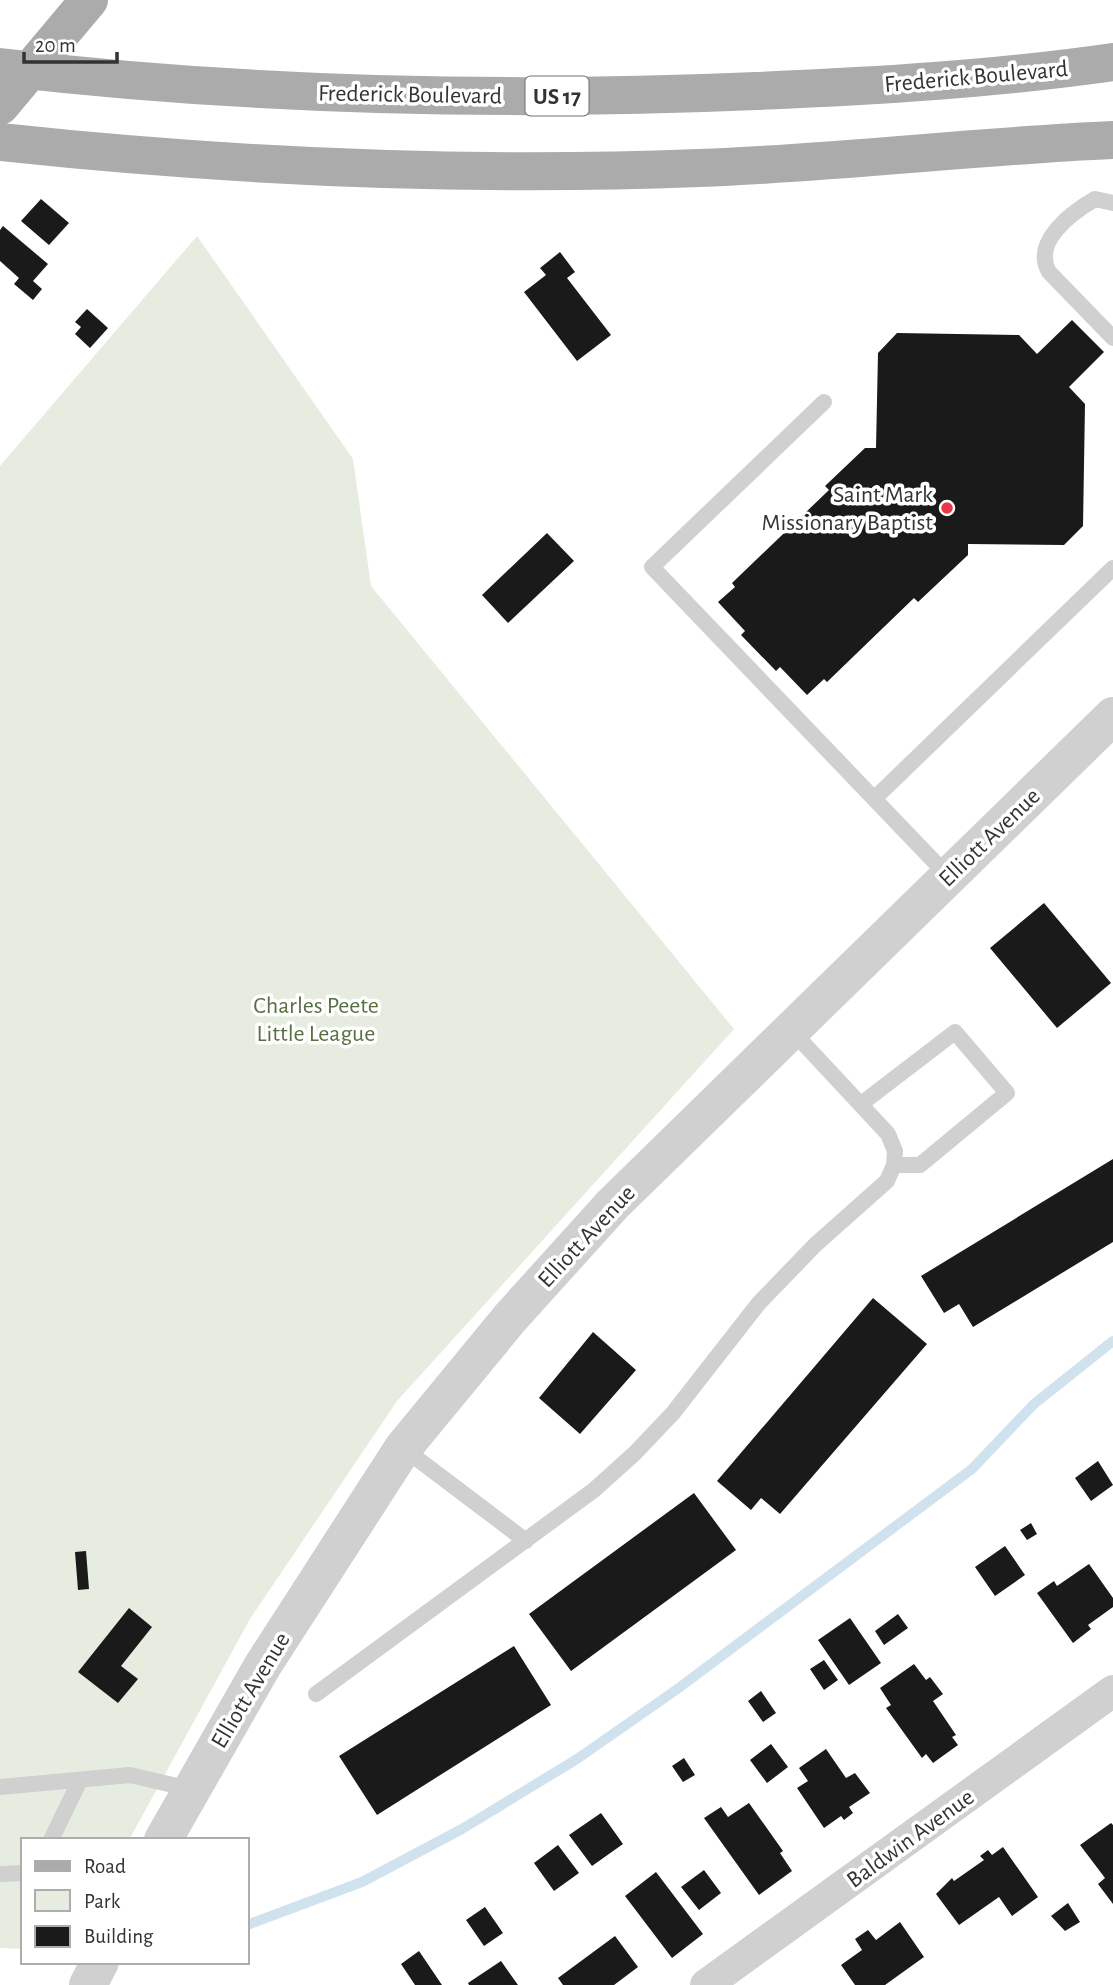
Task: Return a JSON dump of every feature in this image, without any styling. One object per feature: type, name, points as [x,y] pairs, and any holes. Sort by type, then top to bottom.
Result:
[{"type":"main road","points":[[0,106],[15,69],[89,0]]},
{"type":"main road","name":"Frederick Boulevard","points":[[15,69],[264,89],[495,96],[673,95],[885,85],[1113,62]]},
{"type":"main road","points":[[0,142],[132,155],[462,171],[698,168],[857,160],[1019,144],[1113,140]]},
{"type":"street","name":"Elliott Avenue","points":[[164,1838],[263,1665],[404,1448],[510,1318],[613,1204],[1113,716]]},
{"type":"street","name":"Baldwin Avenue","points":[[706,1985],[1113,1690]]},
{"type":"street","points":[[1079,1717],[1099,1712],[1113,1715]]},
{"type":"street","points":[[88,1985],[99,1964]]},
{"type":"lane","points":[[1113,203],[1095,199],[1084,205],[1049,239],[1043,249],[1043,261],[1049,272],[1113,338]]},
{"type":"lane","points":[[824,402],[652,567],[949,877]]},
{"type":"lane","points":[[875,798],[1113,568]]},
{"type":"lane","points":[[316,1694],[594,1490],[635,1453],[673,1413],[759,1303],[815,1245],[880,1189],[894,1165],[895,1151],[888,1133],[792,1031]]},
{"type":"lane","points":[[861,1104],[955,1032],[1007,1093],[920,1165],[894,1165]]},
{"type":"lane","points":[[404,1448],[526,1541]]},
{"type":"lane","points":[[0,1787],[130,1775],[190,1789]]},
{"type":"lane","points":[[52,1838],[80,1780]]},
{"type":"lane","points":[[0,1874],[21,1873]]},
{"type":"green space","name":"Charles Peete Little League","points":[[197,236],[353,459],[371,586],[734,1029],[397,1401],[250,1619],[130,1838],[21,1838],[21,1949],[0,1948],[0,466]]},
{"type":"building","points":[[41,199],[69,223],[49,245],[21,221]]},
{"type":"building","points":[[3,226],[48,264],[33,281],[42,289],[33,300],[14,284],[19,278],[0,261],[0,230]]},
{"type":"building","points":[[560,252],[575,272],[567,278],[611,335],[577,361],[524,292],[546,275],[540,268]]},
{"type":"building","points":[[87,309],[108,328],[90,348],[75,334],[81,327],[75,322]]},
{"type":"building","name":"Saint Mark Missionary Baptist","points":[[1072,320],[1104,352],[1069,387],[1085,404],[1083,526],[1064,545],[968,544],[968,555],[918,602],[914,598],[827,682],[824,679],[807,695],[780,667],[776,671],[741,635],[745,631],[718,602],[735,587],[732,583],[829,490],[825,486],[865,448],[876,448],[878,353],[897,333],[1019,335],[1037,354]]},
{"type":"building","points":[[547,533],[574,561],[508,623],[482,595]]},
{"type":"building","points":[[1044,903],[1111,983],[1057,1028],[990,948]]},
{"type":"building","points":[[1113,1159],[1113,1242],[973,1327],[959,1304],[944,1313],[921,1276]]},
{"type":"building","points":[[873,1298],[927,1344],[780,1514],[761,1498],[751,1510],[717,1481]]},
{"type":"building","points":[[593,1332],[636,1370],[580,1434],[539,1398]]},
{"type":"building","points":[[1098,1461],[1113,1485],[1091,1501],[1075,1478]]},
{"type":"building","points":[[694,1493],[736,1550],[571,1671],[529,1614]]},
{"type":"building","points":[[1031,1523],[1037,1534],[1027,1540],[1020,1530]]},
{"type":"building","points":[[1005,1546],[1025,1575],[995,1596],[975,1567]]},
{"type":"building","points":[[86,1551],[89,1589],[78,1590],[75,1552]]},
{"type":"building","points":[[1089,1564],[1113,1598],[1113,1607],[1088,1625],[1091,1629],[1073,1643],[1037,1593],[1054,1581],[1057,1586]]},
{"type":"building","points":[[129,1608],[152,1627],[121,1666],[138,1679],[118,1703],[78,1672]]},
{"type":"building","points":[[898,1614],[908,1628],[884,1645],[875,1631]]},
{"type":"building","points":[[850,1618],[881,1663],[849,1685],[818,1640]]},
{"type":"building","points":[[514,1646],[551,1705],[377,1815],[339,1756]]},
{"type":"building","points":[[824,1660],[838,1680],[824,1690],[810,1669]]},
{"type":"building","points":[[914,1664],[926,1680],[930,1677],[943,1694],[933,1701],[956,1735],[952,1737],[958,1745],[933,1763],[926,1754],[922,1758],[886,1708],[891,1705],[880,1688]]},
{"type":"building","points":[[761,1691],[776,1713],[763,1722],[748,1701]]},
{"type":"building","points":[[771,1744],[788,1767],[767,1783],[750,1760]]},
{"type":"building","points":[[826,1749],[846,1778],[855,1773],[870,1793],[849,1807],[853,1813],[844,1820],[841,1816],[824,1828],[797,1788],[808,1781],[799,1768]]},
{"type":"building","points":[[684,1758],[695,1775],[683,1782],[672,1766]]},
{"type":"building","points":[[749,1803],[783,1851],[780,1853],[792,1871],[759,1895],[704,1818],[721,1807],[728,1817]]},
{"type":"building","points":[[601,1813],[623,1844],[592,1866],[569,1835]]},
{"type":"building","points":[[1111,1823],[1113,1904],[1098,1884],[1105,1878],[1080,1845]]},
{"type":"building","points":[[558,1845],[579,1873],[554,1891],[534,1863]]},
{"type":"building","points":[[1003,1847],[1038,1897],[1012,1916],[999,1897],[959,1925],[936,1894],[952,1878],[954,1881],[984,1860],[980,1856],[988,1850],[992,1855]]},
{"type":"building","points":[[704,1870],[721,1893],[699,1910],[681,1887]]},
{"type":"building","points":[[656,1872],[703,1934],[672,1958],[625,1896]]},
{"type":"building","points":[[1068,1903],[1080,1922],[1065,1931],[1051,1916]]},
{"type":"building","points":[[485,1907],[503,1933],[484,1946],[466,1920]]},
{"type":"building","points":[[900,1922],[924,1957],[885,1985],[855,1985],[841,1965],[862,1950],[855,1939],[868,1930],[876,1940]]},
{"type":"building","points":[[615,1936],[638,1967],[614,1985],[563,1985],[558,1978]]},
{"type":"building","points":[[419,1951],[442,1985],[415,1985],[401,1964]]},
{"type":"building","points":[[501,1961],[518,1985],[469,1985],[468,1983]]},
{"type":"waterway","points":[[248,1925],[362,1882],[462,1829],[577,1759],[676,1690],[972,1469],[1034,1404],[1113,1341]]},
{"type":"place","name":"Saint Mark Missionary Baptist","points":[[947,508]]}]
